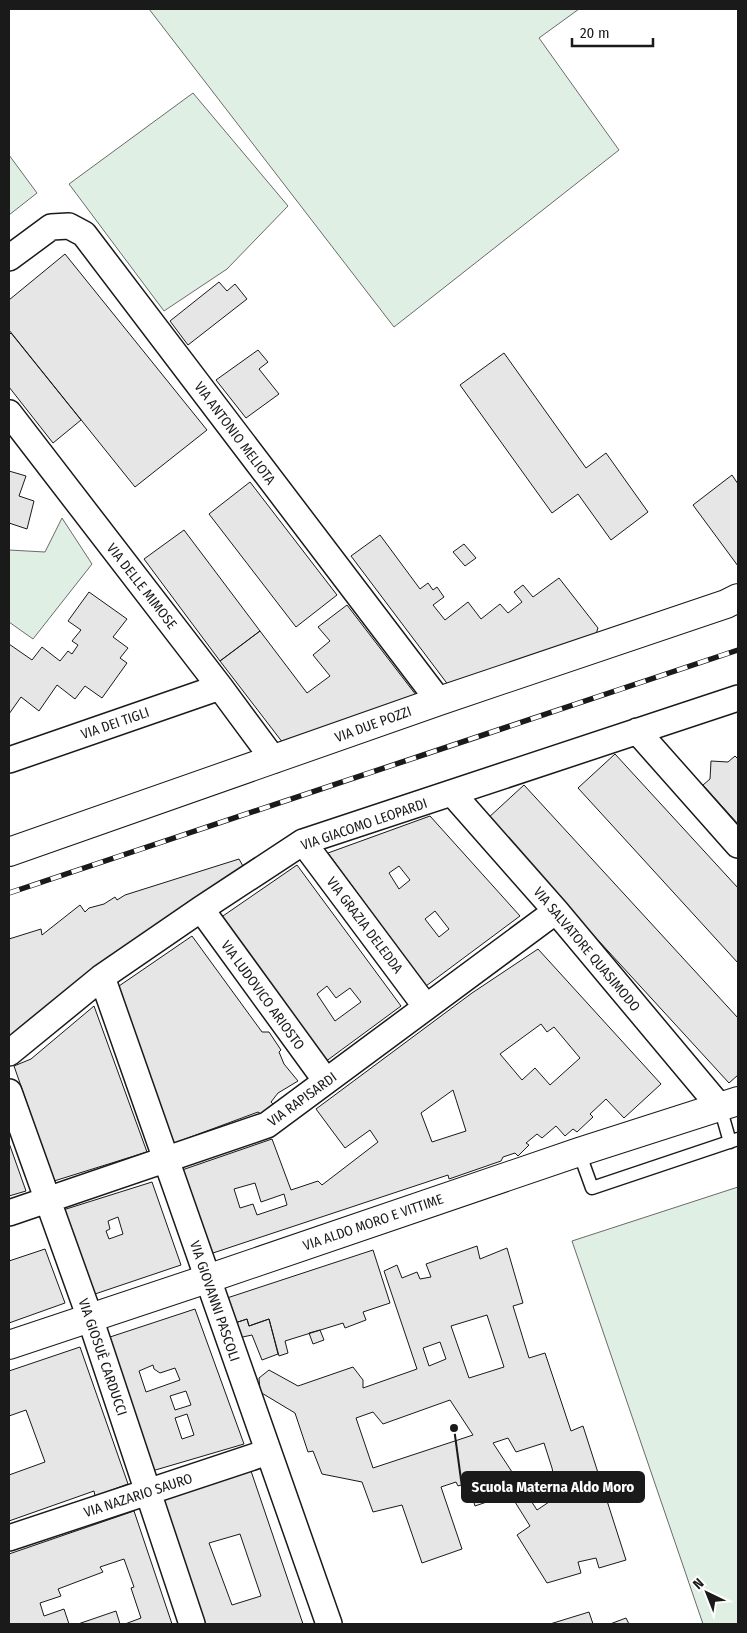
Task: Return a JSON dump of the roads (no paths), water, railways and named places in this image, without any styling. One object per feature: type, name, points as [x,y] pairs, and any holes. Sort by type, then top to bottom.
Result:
[{"type":"street","name":"VIA ANTONIO MELIOTA","points":[[9,258],[51,227],[69,226],[84,234],[439,701]]},
{"type":"street","name":"VIA DELLE MIMOSE","points":[[9,413],[274,760]]},
{"type":"street","name":"VIA DUE POZZI","points":[[9,852],[439,701],[726,604],[738,598]]},
{"type":"street","name":"VIA DEI TIGLI","points":[[9,760],[220,687]]},
{"type":"street","name":"VIA GIACOMO LEOPARDI","points":[[9,1053],[102,977],[303,842],[738,698]]},
{"type":"street","points":[[637,731],[738,845]]},
{"type":"street","name":"VIA SALVATORE QUASIMODO","points":[[452,793],[729,1104]]},
{"type":"street","name":"VIA GRAZIA DELEDDA","points":[[303,842],[426,1007]]},
{"type":"street","name":"VIA LUDOVICO ARIOSTO","points":[[201,909],[326,1081]]},
{"type":"street","name":"VIA RAPISARDI","points":[[9,1213],[267,1125],[556,911]]},
{"type":"street","name":"VIA GIOVANNI PASCOLI","points":[[102,977],[329,1624]]},
{"type":"street","name":"VIA GIOSUÈ CARDUCCI","points":[[9,1092],[90,1318],[192,1624]]},
{"type":"street","name":"VIA ALDO MORO E VITTIME","points":[[9,1345],[579,1152],[729,1104]]},
{"type":"street","name":"VIA NAZARIO SAURO","points":[[9,1538],[268,1452]]},
{"type":"lane","points":[[579,1152],[592,1188],[734,1141],[729,1104]]},
{"type":"railway","points":[[9,893],[738,650]]},
{"type":"place","name":"Scuola Materna Aldo Moro","points":[[454,1428]]}]
